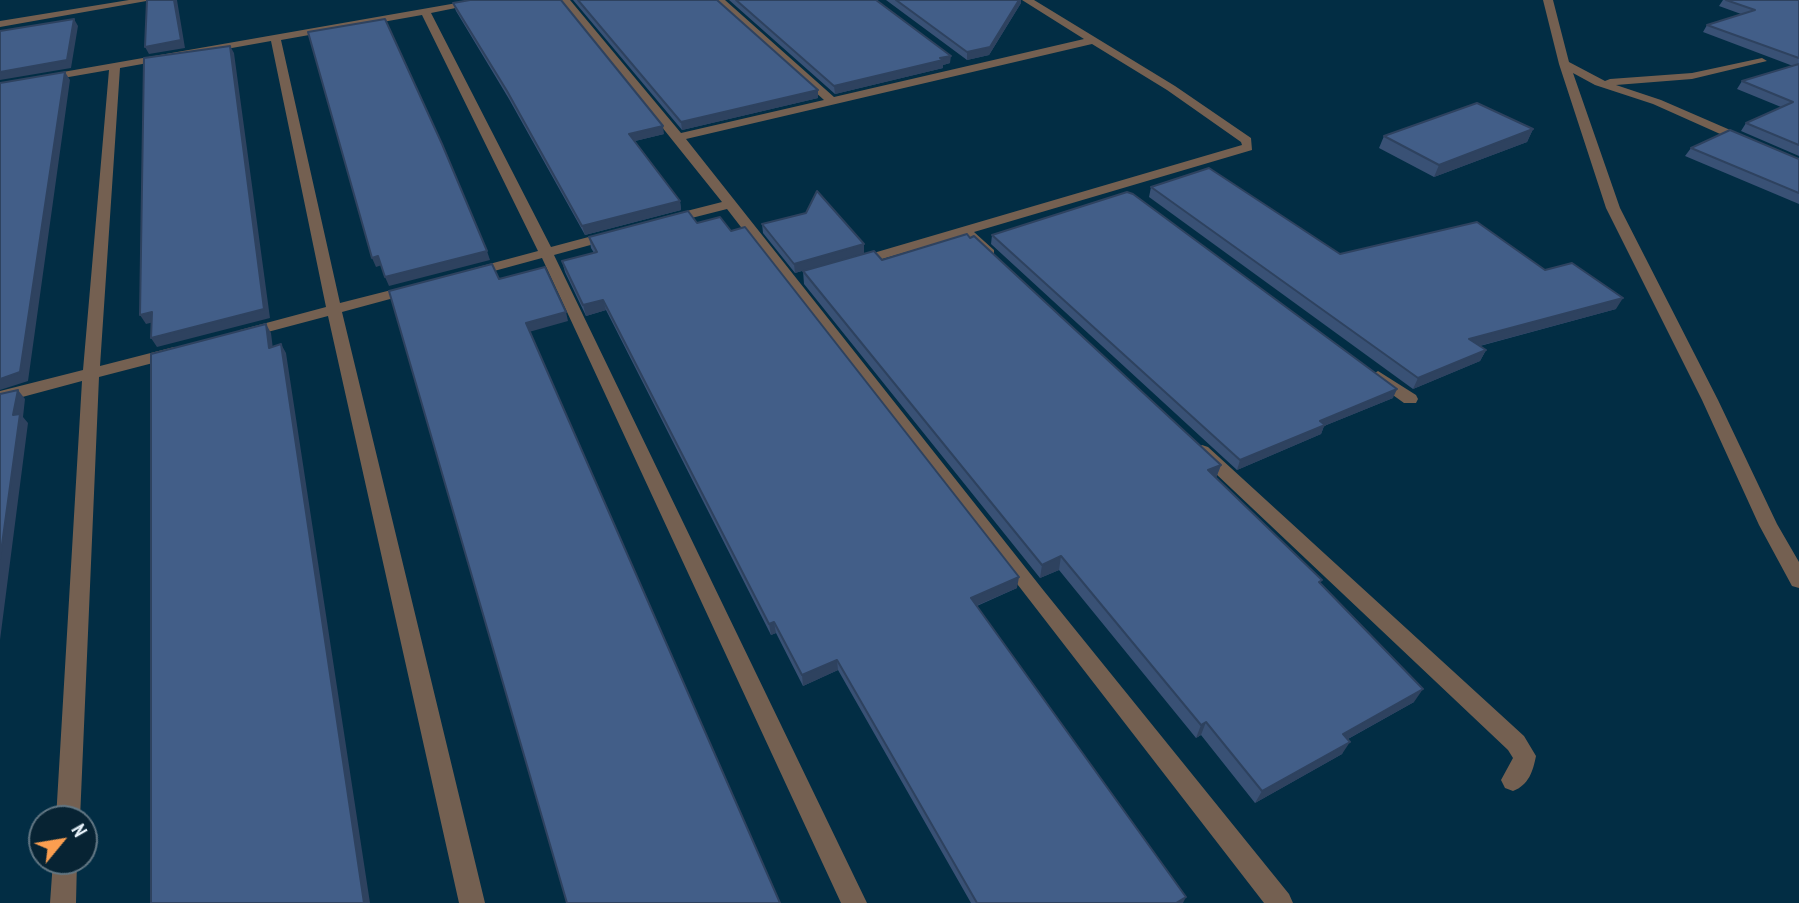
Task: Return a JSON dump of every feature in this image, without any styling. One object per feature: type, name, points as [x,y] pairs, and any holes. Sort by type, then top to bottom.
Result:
[{"type":"street","points":[[0,24],[113,3],[147,0]]},
{"type":"street","points":[[0,86],[490,0]]},
{"type":"street","points":[[565,0],[678,137],[729,204],[798,279],[1280,903]]},
{"type":"street","points":[[719,0],[833,102]]},
{"type":"street","points":[[845,265],[1124,189],[1240,151],[1249,144],[1171,88],[1027,0]]},
{"type":"street","points":[[1548,0],[1564,64],[1613,208],[1710,400],[1768,525],[1799,580]]},
{"type":"street","points":[[425,12],[546,252],[855,903]]},
{"type":"street","points":[[275,36],[334,310],[472,903]]},
{"type":"street","points":[[678,137],[1091,41]]},
{"type":"street","points":[[1599,83],[1692,76],[1762,61]]},
{"type":"street","points":[[959,63],[970,70]]},
{"type":"street","points":[[1564,64],[1599,83],[1657,102],[1762,148]]},
{"type":"street","points":[[69,805],[91,373],[115,66]]},
{"type":"street","points":[[650,225],[729,204]]},
{"type":"street","points":[[453,278],[624,232]]},
{"type":"street","points":[[966,232],[1006,270]]},
{"type":"street","points":[[226,338],[427,285]]},
{"type":"street","points":[[0,397],[185,349]]},
{"type":"street","points":[[1365,366],[1410,399]]},
{"type":"street","points":[[1190,440],[1516,743],[1525,756],[1522,769],[1513,780]]},
{"type":"street","points":[[63,903],[64,875]]},
{"type":"building","points":[[147,0],[174,0],[181,40],[145,47]]},
{"type":"building","points":[[470,0],[561,0],[663,126],[629,134],[680,201],[582,226],[507,91],[453,3]]},
{"type":"building","points":[[578,0],[717,0],[818,90],[681,122]]},
{"type":"building","points":[[736,0],[876,0],[951,56],[834,86]]},
{"type":"building","points":[[896,0],[1019,0],[990,47],[967,52]]},
{"type":"building","points":[[1726,0],[1799,0],[1799,58],[1707,25],[1755,10]]},
{"type":"building","points":[[74,19],[67,60],[0,72],[0,31]]},
{"type":"building","points":[[385,19],[487,251],[385,277],[378,256],[372,258],[308,32]]},
{"type":"building","points":[[230,46],[264,309],[151,338],[152,312],[140,315],[144,58]]},
{"type":"building","points":[[1799,64],[1799,145],[1746,123],[1793,102],[1742,81]]},
{"type":"building","points":[[65,72],[20,372],[0,379],[0,83]]},
{"type":"building","points":[[1477,103],[1533,129],[1439,165],[1384,136]]},
{"type":"building","points":[[1730,130],[1799,159],[1799,193],[1691,148]]},
{"type":"building","points":[[1209,168],[1340,254],[1477,222],[1545,270],[1572,263],[1623,298],[1469,339],[1486,350],[1418,378],[1151,187]]},
{"type":"building","points":[[817,191],[864,244],[794,264],[762,224],[806,213]]},
{"type":"building","points":[[1127,192],[1397,389],[1320,421],[1325,425],[1240,460],[992,235]]},
{"type":"building","points":[[688,211],[697,223],[720,217],[731,231],[745,227],[1019,577],[971,598],[1186,897],[1176,903],[977,903],[837,660],[802,675],[774,622],[769,624],[603,300],[583,305],[562,261],[597,252],[589,237]]},
{"type":"building","points":[[967,234],[970,238],[974,236],[1221,465],[1208,470],[1322,580],[1319,582],[1423,689],[1343,734],[1350,742],[1262,791],[1206,722],[1201,725],[1061,556],[1042,565],[803,271],[874,251],[882,260]]},
{"type":"building","points":[[492,264],[499,279],[545,267],[566,312],[526,323],[780,903],[567,903],[389,291]]},
{"type":"building","points":[[266,324],[269,348],[281,344],[364,903],[151,903],[151,354]]},
{"type":"building","points":[[18,390],[13,415],[20,414],[0,559],[0,394]]}]
